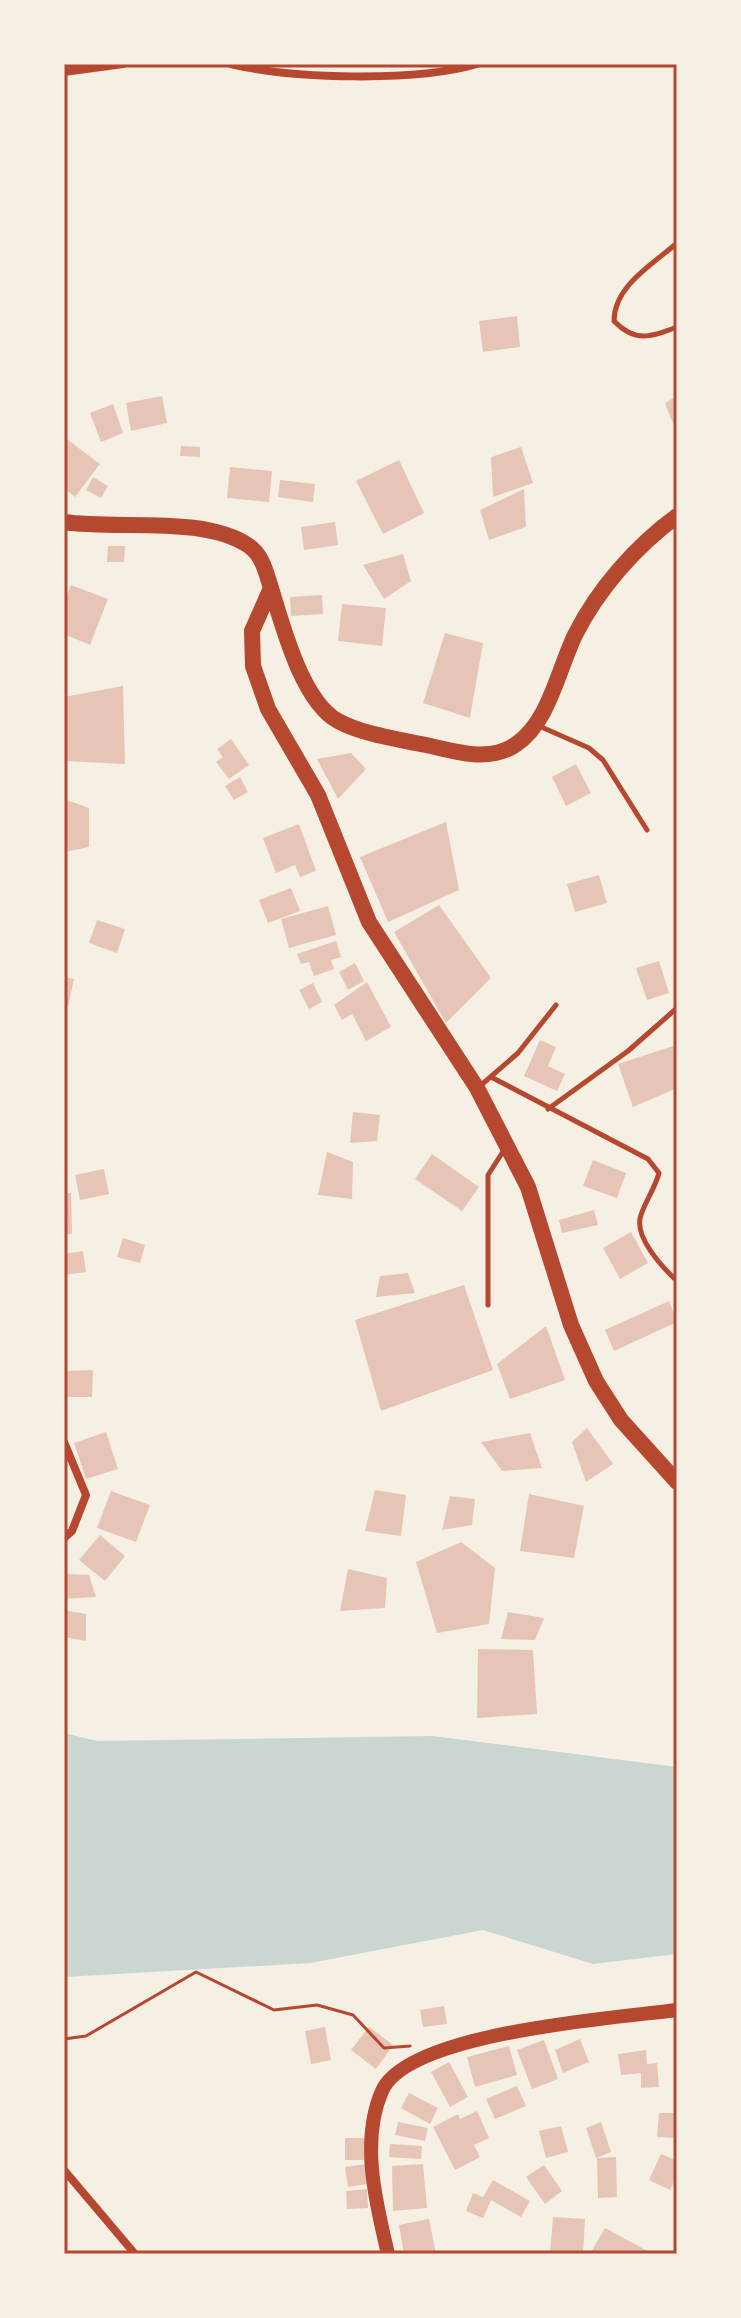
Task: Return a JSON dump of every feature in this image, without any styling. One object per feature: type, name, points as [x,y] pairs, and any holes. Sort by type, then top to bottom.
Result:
[{"type":"main road","points":[[64,522],[197,530],[229,536],[256,552],[308,689],[319,706],[341,723],[468,755],[512,748],[535,724],[577,632],[613,577],[658,530],[677,516]]},
{"type":"main road","points":[[271,588],[252,631],[253,666],[259,689],[280,734],[318,795],[369,922],[477,1088],[528,1187],[571,1325],[596,1381],[621,1420],[677,1482]]},
{"type":"main road","points":[[388,2254],[376,2199],[371,2130],[383,2088],[404,2070],[414,2062],[461,2042],[677,2010]]},
{"type":"street","points":[[64,72],[123,64]]},
{"type":"street","points":[[231,64],[284,74],[440,70],[477,64]]},
{"type":"street","points":[[64,1442],[86,1495],[72,1531],[64,1538]]},
{"type":"street","points":[[64,2170],[135,2254]]},
{"type":"lane","points":[[440,70],[451,64]]},
{"type":"lane","points":[[677,243],[626,287],[614,307],[614,321],[626,333],[641,338],[677,327]]},
{"type":"lane","points":[[535,724],[589,748],[603,760],[647,830]]},
{"type":"lane","points":[[477,1088],[518,1053],[556,1005]]},
{"type":"lane","points":[[548,1109],[628,1051],[677,1008]]},
{"type":"lane","points":[[491,1077],[648,1159],[659,1173],[639,1218],[641,1235],[677,1281]]},
{"type":"lane","points":[[488,1305],[488,1175],[507,1146]]},
{"type":"path","points":[[64,2039],[86,2036],[196,1972],[274,2010],[317,2005],[353,2015],[384,2048],[415,2046]]},
{"type":"shaded area","points":[[64,1733],[97,1741],[432,1736],[677,1767],[677,1954],[593,1964],[483,1930],[310,1963],[64,1977]]},
{"type":"building","points":[[517,316],[520,347],[483,352],[479,321]]},
{"type":"building","points":[[162,396],[167,423],[131,431],[126,403]]},
{"type":"building","points":[[677,396],[677,434],[665,403]]},
{"type":"building","points":[[113,404],[123,433],[101,442],[90,413]]},
{"type":"building","points":[[64,437],[100,464],[75,497],[64,488]]},
{"type":"building","points":[[181,446],[200,447],[200,457],[180,456]]},
{"type":"building","points":[[521,447],[533,483],[493,497],[491,457]]},
{"type":"building","points":[[399,460],[424,513],[383,534],[356,481]]},
{"type":"building","points":[[230,467],[272,471],[269,502],[227,498]]},
{"type":"building","points":[[93,477],[108,486],[101,498],[86,490]]},
{"type":"building","points":[[280,480],[315,484],[313,502],[278,497]]},
{"type":"building","points":[[524,489],[526,527],[489,540],[480,510]]},
{"type":"building","points":[[335,522],[338,545],[304,550],[301,527]]},
{"type":"building","points":[[108,546],[125,546],[124,562],[107,562]]},
{"type":"building","points":[[403,554],[411,581],[384,599],[363,565]]},
{"type":"building","points":[[71,585],[108,599],[90,645],[64,634],[64,602]]},
{"type":"building","points":[[322,595],[323,614],[291,616],[290,597]]},
{"type":"building","points":[[342,604],[386,608],[382,646],[338,641]]},
{"type":"building","points":[[445,633],[483,643],[470,718],[423,703]]},
{"type":"building","points":[[123,686],[125,764],[64,761],[64,697]]},
{"type":"building","points":[[231,739],[249,765],[229,779],[216,762],[223,757],[217,749]]},
{"type":"building","points":[[351,753],[366,769],[338,799],[317,759]]},
{"type":"building","points":[[576,764],[591,793],[566,806],[552,777]]},
{"type":"building","points":[[240,777],[248,792],[234,800],[225,786]]},
{"type":"building","points":[[64,799],[89,808],[89,847],[64,852]]},
{"type":"building","points":[[446,822],[459,890],[388,922],[360,857]]},
{"type":"building","points":[[299,824],[316,871],[300,877],[295,865],[276,873],[263,838]]},
{"type":"building","points":[[599,875],[607,903],[575,912],[567,884]]},
{"type":"building","points":[[291,888],[300,911],[268,923],[259,900]]},
{"type":"building","points":[[439,905],[491,978],[446,1023],[394,932]]},
{"type":"building","points":[[328,906],[336,935],[289,948],[281,919]]},
{"type":"building","points":[[97,920],[125,929],[117,953],[89,943]]},
{"type":"building","points":[[336,941],[341,957],[331,960],[334,969],[314,976],[309,962],[301,964],[297,954]]},
{"type":"building","points":[[659,961],[669,993],[647,1000],[636,968]]},
{"type":"building","points":[[355,963],[364,981],[348,990],[339,972]]},
{"type":"building","points":[[64,977],[74,979],[68,1007],[64,1006]]},
{"type":"building","points":[[367,982],[391,1027],[366,1041],[352,1014],[342,1020],[334,1005]]},
{"type":"building","points":[[313,983],[322,1002],[309,1009],[299,990]]},
{"type":"building","points":[[540,1040],[556,1047],[548,1066],[565,1074],[557,1091],[524,1076]]},
{"type":"building","points":[[676,1045],[677,1088],[633,1107],[618,1064]]},
{"type":"building","points":[[353,1112],[380,1115],[377,1141],[350,1143]]},
{"type":"building","points":[[327,1152],[353,1162],[352,1199],[318,1195]]},
{"type":"building","points":[[432,1154],[479,1187],[462,1211],[415,1179]]},
{"type":"building","points":[[593,1160],[626,1173],[617,1198],[583,1186]]},
{"type":"building","points":[[104,1169],[109,1194],[80,1200],[75,1175]]},
{"type":"building","points":[[64,1193],[71,1193],[72,1234],[64,1234]]},
{"type":"building","points":[[594,1210],[598,1225],[562,1233],[559,1220]]},
{"type":"building","points":[[631,1232],[648,1263],[620,1279],[603,1248]]},
{"type":"building","points":[[123,1238],[145,1245],[140,1263],[117,1257]]},
{"type":"building","points":[[83,1251],[86,1272],[64,1275],[64,1254]]},
{"type":"building","points":[[408,1273],[415,1293],[376,1297],[380,1276]]},
{"type":"building","points":[[464,1285],[493,1370],[381,1411],[355,1320]]},
{"type":"building","points":[[669,1301],[677,1322],[614,1351],[605,1330]]},
{"type":"building","points":[[546,1326],[565,1380],[510,1399],[497,1364]]},
{"type":"building","points":[[93,1370],[92,1397],[64,1397],[65,1371]]},
{"type":"building","points":[[587,1428],[613,1464],[586,1482],[572,1442]]},
{"type":"building","points":[[106,1432],[118,1469],[86,1479],[74,1443]]},
{"type":"building","points":[[530,1433],[542,1468],[502,1471],[481,1442]]},
{"type":"building","points":[[375,1490],[406,1495],[401,1536],[365,1531]]},
{"type":"building","points":[[111,1491],[150,1505],[136,1542],[97,1528]]},
{"type":"building","points":[[529,1494],[584,1506],[574,1558],[520,1551]]},
{"type":"building","points":[[450,1496],[475,1499],[472,1525],[442,1530]]},
{"type":"building","points":[[100,1535],[125,1556],[105,1581],[79,1560]]},
{"type":"building","points":[[461,1542],[495,1568],[489,1624],[437,1633],[416,1562]]},
{"type":"building","points":[[348,1569],[387,1578],[385,1608],[340,1611]]},
{"type":"building","points":[[64,1574],[89,1575],[96,1597],[64,1599]]},
{"type":"building","points":[[64,1610],[86,1614],[86,1641],[64,1637]]},
{"type":"building","points":[[508,1612],[544,1618],[535,1640],[501,1639]]},
{"type":"building","points":[[478,1649],[533,1650],[537,1714],[477,1718]]},
{"type":"building","points":[[444,2006],[447,2024],[423,2027],[420,2010]]},
{"type":"building","points":[[325,2027],[331,2060],[311,2064],[305,2031]]},
{"type":"building","points":[[369,2027],[393,2045],[376,2069],[351,2050]]},
{"type":"building","points":[[580,2039],[589,2062],[563,2073],[555,2050]]},
{"type":"building","points":[[544,2040],[558,2079],[532,2089],[517,2050]]},
{"type":"building","points":[[509,2046],[517,2075],[475,2087],[467,2057]]},
{"type":"building","points":[[646,2050],[647,2064],[657,2063],[659,2087],[641,2088],[641,2073],[621,2075],[618,2054]]},
{"type":"building","points":[[449,2062],[468,2097],[450,2107],[431,2072]]},
{"type":"building","points":[[517,2086],[526,2106],[495,2119],[486,2099]]},
{"type":"building","points":[[409,2093],[438,2108],[430,2124],[401,2108]]},
{"type":"building","points":[[477,2111],[489,2138],[474,2145],[480,2157],[455,2170],[433,2127],[458,2114],[460,2119]]},
{"type":"building","points":[[659,2113],[677,2113],[677,2138],[657,2137]]},
{"type":"building","points":[[398,2122],[428,2128],[425,2141],[395,2135]]},
{"type":"building","points":[[601,2122],[611,2152],[596,2158],[586,2128]]},
{"type":"building","points":[[561,2126],[568,2152],[546,2158],[539,2131]]},
{"type":"building","points":[[345,2138],[367,2138],[367,2160],[345,2160]]},
{"type":"building","points":[[390,2144],[422,2146],[421,2159],[389,2157]]},
{"type":"building","points":[[661,2154],[677,2161],[677,2175],[670,2190],[649,2180]]},
{"type":"building","points":[[616,2157],[617,2197],[598,2198],[597,2158]]},
{"type":"building","points":[[365,2164],[367,2184],[348,2187],[345,2167]]},
{"type":"building","points":[[423,2164],[427,2208],[393,2211],[392,2166]]},
{"type":"building","points":[[544,2165],[562,2191],[545,2204],[526,2177]]},
{"type":"building","points":[[493,2180],[530,2201],[521,2217],[491,2200],[483,2218],[466,2211],[473,2193],[483,2197]]},
{"type":"building","points":[[367,2189],[368,2208],[347,2209],[346,2191]]},
{"type":"building","points":[[553,2217],[585,2219],[583,2254],[550,2253]]},
{"type":"building","points":[[429,2219],[436,2254],[404,2254],[399,2225]]},
{"type":"building","points":[[605,2228],[653,2254],[591,2252]]}]
